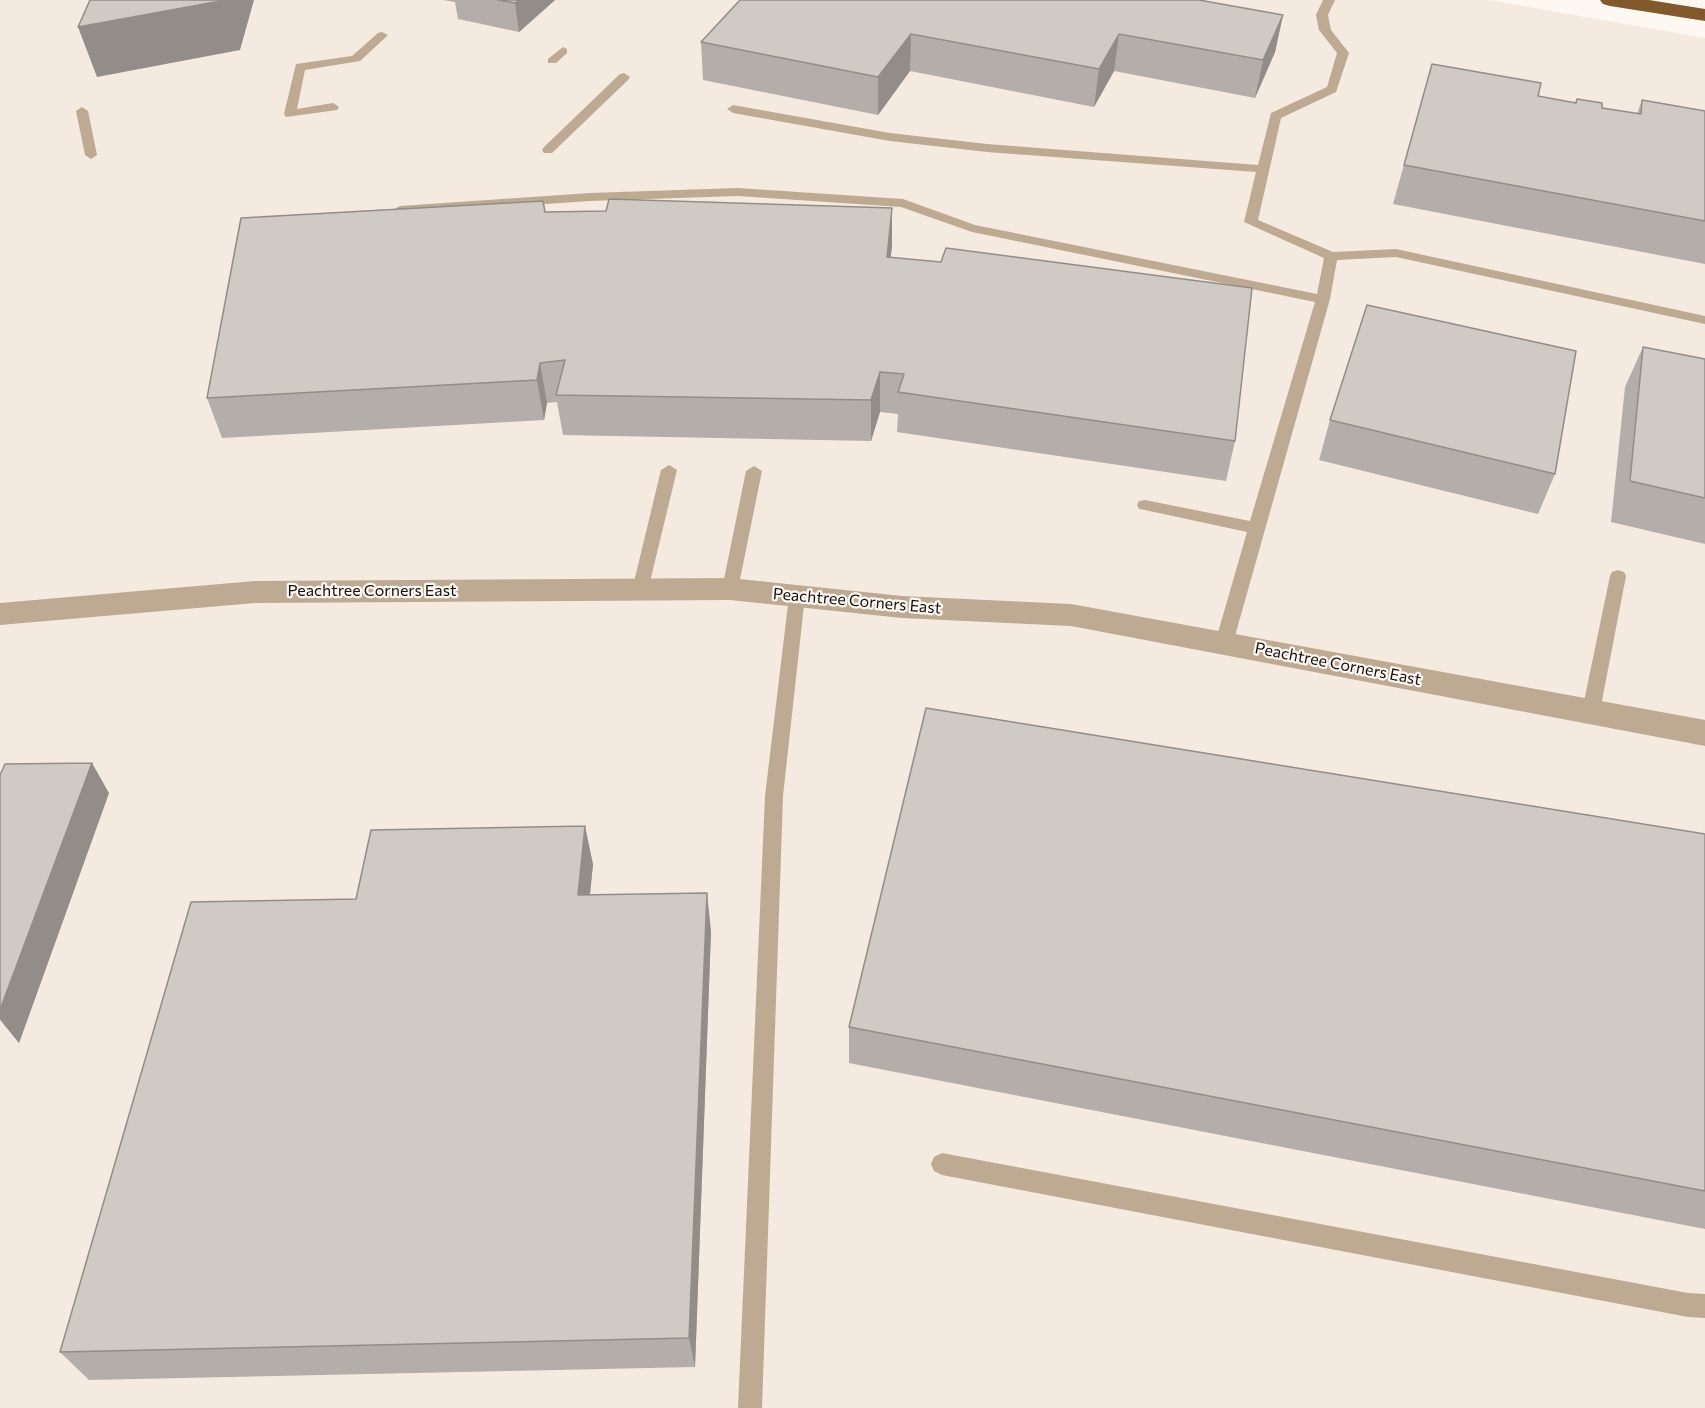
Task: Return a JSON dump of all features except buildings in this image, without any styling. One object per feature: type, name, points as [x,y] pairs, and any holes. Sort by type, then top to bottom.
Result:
[{"type":"highway","points":[[1610,0],[1705,15]]},
{"type":"street","name":"Peachtree Corners East","points":[[1,616],[255,592],[729,589],[902,607],[1071,615],[1705,733]]},
{"type":"lane","points":[[1329,0],[1322,15],[1325,30],[1343,53],[1332,89],[1275,116],[1251,222],[1331,256],[1396,253],[1705,320]]},
{"type":"lane","points":[[333,107],[290,114],[300,68],[356,59],[382,36]]},
{"type":"lane","points":[[552,61],[563,51]]},
{"type":"lane","points":[[548,150],[624,77]]},
{"type":"lane","points":[[733,110],[890,137],[987,148],[1263,169]]},
{"type":"lane","points":[[82,111],[92,155]]},
{"type":"lane","points":[[383,211],[590,196],[738,192],[903,203],[972,228],[1323,299]]},
{"type":"lane","points":[[1224,643],[1323,299],[1331,256]]},
{"type":"lane","points":[[640,590],[669,470]]},
{"type":"lane","points":[[729,589],[754,471]]},
{"type":"lane","points":[[1145,506],[1256,528]]},
{"type":"lane","points":[[1591,711],[1618,576]]},
{"type":"lane","points":[[750,1408],[774,796],[797,596]]},
{"type":"lane","points":[[942,1164],[1688,1305],[1705,1306]]},
{"type":"shaded area","points":[[0,0],[1489,0],[1705,38],[1705,1408],[0,1408]]}]
